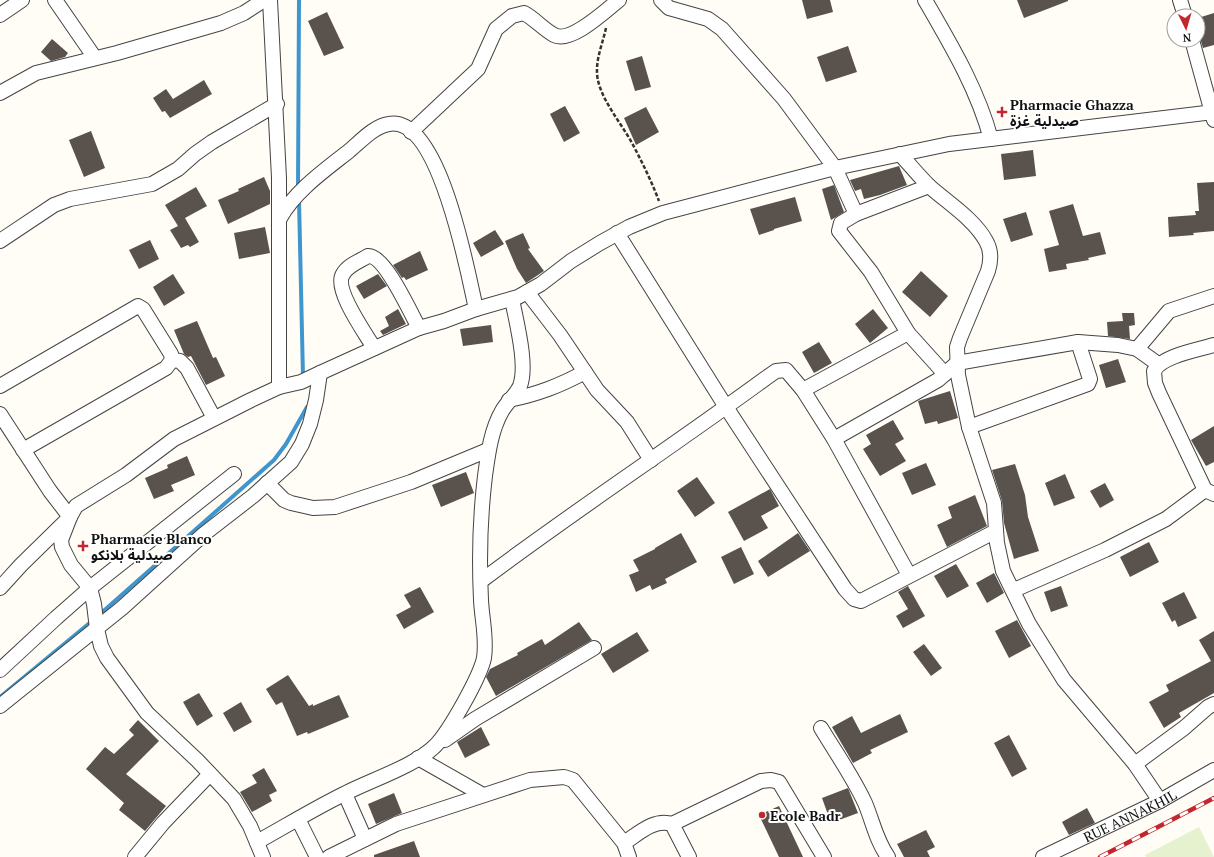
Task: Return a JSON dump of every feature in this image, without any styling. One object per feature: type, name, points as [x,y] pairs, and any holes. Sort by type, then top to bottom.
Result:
[{"type":"street","points":[[0,15],[22,0]]},
{"type":"street","points":[[55,0],[95,58]]},
{"type":"street","points":[[0,93],[36,74],[221,23],[244,13],[264,0]]},
{"type":"street","points":[[270,0],[277,104],[280,218],[279,387]]},
{"type":"street","points":[[411,132],[478,69],[487,50],[491,36],[496,29],[512,16],[524,13],[556,36],[564,37],[583,28],[619,0]]},
{"type":"street","points":[[661,0],[669,8],[708,19],[722,29],[784,99],[835,168],[856,214]]},
{"type":"street","points":[[925,0],[965,70],[984,113],[991,138]]},
{"type":"street","points":[[263,857],[243,813],[234,799],[147,713],[107,658],[101,646],[96,626],[94,604],[90,588],[72,565],[62,547],[62,536],[76,506],[92,494],[126,475],[174,439],[214,418],[279,387],[300,382],[419,328],[444,322],[476,309],[512,299],[541,284],[570,261],[617,233],[663,212],[835,168],[949,144],[991,138],[1213,115],[1194,48]]},
{"type":"street","points":[[0,241],[54,205],[70,199],[152,184],[178,170],[195,154],[212,142],[277,104]]},
{"type":"street","points":[[280,218],[290,203],[314,180],[371,133],[390,124],[398,124],[411,132],[424,145],[433,160],[450,204],[462,246],[476,309]]},
{"type":"street","points":[[900,154],[929,186],[962,214],[978,231],[986,241],[990,255],[988,271],[957,347],[957,363],[970,427],[994,503],[996,531],[1003,571],[1014,590],[1029,624],[1064,680],[1135,764],[1160,801]]},
{"type":"street","points":[[929,186],[856,214],[840,223],[839,231],[871,272],[908,333],[945,374]]},
{"type":"street","points":[[617,233],[726,407],[845,589],[854,599],[861,601],[996,531]]},
{"type":"street","points":[[374,348],[346,299],[341,284],[343,273],[348,268],[372,256],[382,264],[395,282],[419,328]]},
{"type":"street","points":[[527,292],[598,390],[627,422],[651,460]]},
{"type":"street","points":[[1137,349],[1169,311],[1214,296]]},
{"type":"street","points":[[434,747],[447,731],[458,713],[483,659],[485,641],[480,580],[481,508],[488,450],[501,412],[520,385],[521,374],[521,345],[512,299]]},
{"type":"street","points":[[0,386],[138,306],[143,309],[171,354],[172,360],[166,368],[23,450]]},
{"type":"street","points":[[804,390],[908,333]]},
{"type":"street","points":[[970,427],[1088,384],[1090,379],[1078,342]]},
{"type":"street","points":[[834,439],[938,380],[957,363],[1078,342],[1118,345],[1137,349],[1158,364]]},
{"type":"street","points":[[1014,590],[1104,550],[1166,519],[1210,492],[1155,383],[1154,371],[1158,364],[1169,359],[1214,345]]},
{"type":"street","points":[[172,360],[180,361],[187,368],[214,418]]},
{"type":"street","points":[[480,580],[589,501],[651,460],[776,371],[786,370],[804,390],[834,439],[909,575]]},
{"type":"street","points":[[509,400],[539,394],[560,386],[585,372]]},
{"type":"street","points":[[0,706],[291,462],[302,444],[310,424],[316,400],[320,373]]},
{"type":"street","points":[[0,415],[70,517]]},
{"type":"street","points":[[267,483],[284,500],[291,503],[313,508],[335,507],[411,482],[488,450]]},
{"type":"street","points":[[0,670],[90,588],[234,474]]},
{"type":"street","points":[[0,588],[70,517]]},
{"type":"street","points":[[257,842],[345,794],[418,758],[475,719],[594,648]]},
{"type":"street","points":[[1135,764],[1184,728],[1208,707],[1214,704]]},
{"type":"street","points":[[821,728],[865,804],[882,848],[888,857]]},
{"type":"street","points":[[418,758],[483,795]]},
{"type":"street","name":"RUE ANNAKHIL","points":[[1043,857],[1160,801],[1214,770]]},
{"type":"street","points":[[136,857],[163,823],[210,774]]},
{"type":"street","points":[[329,857],[396,824],[530,780],[564,777],[573,780],[624,843],[629,857]]},
{"type":"street","points":[[672,824],[760,781],[771,780],[779,782],[824,857]]},
{"type":"street","points":[[345,794],[365,839]]},
{"type":"street","points":[[298,819],[317,857]]},
{"type":"street","points":[[624,843],[655,823],[664,821],[672,824],[689,857]]},
{"type":"path","points":[[607,26],[596,70],[598,84],[603,96],[617,117],[650,176],[663,212]]},
{"type":"green space","points":[[1199,827],[1214,857],[1146,857],[1145,855]]},
{"type":"building","points":[[802,0],[830,0],[833,12],[807,19]]},
{"type":"building","points":[[1017,0],[1068,0],[1068,1],[1024,18]]},
{"type":"building","points":[[327,12],[344,48],[324,56],[308,21]]},
{"type":"building","points":[[1214,13],[1214,45],[1206,47],[1206,16]]},
{"type":"building","points":[[52,39],[68,53],[65,57],[51,61],[41,52]]},
{"type":"building","points":[[848,46],[857,72],[826,82],[817,57]]},
{"type":"building","points":[[642,56],[651,87],[635,91],[626,61]]},
{"type":"building","points":[[204,80],[212,94],[170,118],[165,111],[162,112],[153,98],[166,89],[173,99]]},
{"type":"building","points":[[565,106],[580,133],[564,142],[550,114]]},
{"type":"building","points":[[646,107],[659,132],[636,145],[624,118]]},
{"type":"building","points":[[91,131],[105,168],[84,177],[69,140]]},
{"type":"building","points":[[1033,150],[1036,176],[1004,180],[1001,154]]},
{"type":"building","points":[[899,166],[907,185],[880,195],[864,199],[861,189],[855,191],[850,180]]},
{"type":"building","points":[[264,177],[270,191],[270,204],[228,224],[218,200],[239,191],[238,189]]},
{"type":"building","points":[[1214,182],[1214,231],[1193,233],[1194,235],[1169,237],[1168,217],[1196,215],[1195,211],[1199,211],[1197,183]]},
{"type":"building","points":[[834,185],[844,212],[831,220],[822,189]]},
{"type":"building","points":[[196,187],[207,206],[185,218],[199,242],[190,247],[188,245],[181,248],[170,230],[178,226],[165,205]]},
{"type":"building","points":[[795,197],[802,221],[759,235],[750,209]]},
{"type":"building","points":[[1073,204],[1083,236],[1100,232],[1106,254],[1088,258],[1089,260],[1066,264],[1067,269],[1049,272],[1044,249],[1059,245],[1049,211]]},
{"type":"building","points":[[1026,212],[1033,235],[1011,242],[1003,219]]},
{"type":"building","points":[[265,227],[270,253],[239,259],[234,233]]},
{"type":"building","points":[[495,230],[504,244],[481,257],[473,243]]},
{"type":"building","points":[[523,233],[530,248],[528,249],[544,271],[526,283],[517,269],[505,241]]},
{"type":"building","points":[[150,240],[159,259],[139,269],[129,250]]},
{"type":"building","points":[[420,251],[428,270],[406,280],[404,277],[402,278],[393,265]]},
{"type":"building","points":[[921,271],[948,296],[930,317],[902,292]]},
{"type":"building","points":[[173,274],[185,293],[164,306],[153,287]]},
{"type":"building","points":[[378,274],[387,286],[364,299],[356,286]]},
{"type":"building","points":[[398,309],[406,324],[383,335],[380,331],[389,326],[385,317]]},
{"type":"building","points":[[873,309],[888,328],[870,343],[855,324]]},
{"type":"building","points":[[1122,313],[1134,313],[1135,325],[1129,326],[1130,339],[1108,336],[1107,322],[1123,321]]},
{"type":"building","points":[[197,321],[213,358],[216,357],[225,376],[206,385],[191,356],[188,357],[184,354],[174,330]]},
{"type":"building","points":[[491,325],[493,342],[463,346],[460,329]]},
{"type":"building","points":[[819,342],[832,363],[814,373],[802,352]]},
{"type":"building","points":[[1118,359],[1126,382],[1106,388],[1099,365]]},
{"type":"building","points":[[950,391],[958,418],[938,424],[937,421],[925,424],[918,401]]},
{"type":"building","points":[[893,420],[904,439],[895,444],[906,461],[880,476],[863,449],[871,444],[866,435]]},
{"type":"building","points":[[1214,426],[1214,462],[1206,466],[1191,440]]},
{"type":"building","points":[[187,456],[195,475],[171,485],[174,491],[154,499],[145,478],[168,468],[167,465]]},
{"type":"building","points":[[926,463],[936,485],[912,495],[902,473]]},
{"type":"building","points":[[1015,464],[1025,495],[1028,517],[1039,551],[1014,559],[1004,523],[1002,501],[992,470]]},
{"type":"building","points":[[466,472],[474,493],[441,507],[432,485]]},
{"type":"building","points":[[1065,474],[1075,498],[1054,506],[1045,483]]},
{"type":"building","points":[[697,477],[715,503],[695,517],[677,491]]},
{"type":"building","points":[[1105,483],[1114,500],[1100,508],[1090,491]]},
{"type":"building","points":[[770,489],[779,506],[761,516],[768,528],[744,541],[728,512]]},
{"type":"building","points":[[975,495],[987,526],[947,547],[937,525],[952,518],[948,507]]},
{"type":"building","points":[[681,533],[697,562],[665,579],[667,583],[652,590],[650,585],[636,592],[629,575],[639,571],[633,560]]},
{"type":"building","points":[[798,533],[810,551],[768,577],[758,561]]},
{"type":"building","points":[[1149,542],[1159,562],[1130,577],[1120,557]]},
{"type":"building","points":[[741,547],[754,574],[734,584],[721,557]]},
{"type":"building","points":[[956,564],[969,586],[947,598],[934,576]]},
{"type":"building","points":[[994,573],[1004,593],[987,603],[976,583]]},
{"type":"building","points":[[908,586],[925,616],[903,628],[896,616],[908,609],[898,592]]},
{"type":"building","points":[[1061,586],[1068,606],[1051,612],[1044,592]]},
{"type":"building","points":[[420,587],[434,612],[404,629],[396,615],[411,607],[404,595]]},
{"type":"building","points":[[1184,592],[1197,618],[1178,627],[1175,620],[1172,622],[1162,603]]},
{"type":"building","points":[[1017,620],[1031,646],[1009,658],[995,631]]},
{"type":"building","points":[[579,622],[592,640],[496,696],[486,677],[490,669],[518,655],[517,653],[542,639],[545,645]]},
{"type":"building","points":[[1214,631],[1214,693],[1179,713],[1181,717],[1164,728],[1149,702],[1169,691],[1166,685],[1211,661],[1199,640]]},
{"type":"building","points":[[637,632],[649,651],[613,673],[601,654]]},
{"type":"building","points":[[924,644],[942,668],[931,676],[913,652]]},
{"type":"building","points":[[288,675],[309,706],[313,704],[313,706],[339,695],[349,717],[308,734],[307,732],[297,736],[282,702],[276,705],[266,689]]},
{"type":"building","points":[[199,693],[213,716],[197,726],[183,702]]},
{"type":"building","points":[[241,702],[252,722],[234,732],[223,713]]},
{"type":"building","points":[[900,714],[908,732],[870,750],[872,753],[853,763],[832,727],[852,716],[861,733]]},
{"type":"building","points":[[138,720],[159,741],[126,774],[166,806],[145,831],[119,810],[124,803],[86,769],[105,747],[114,754],[134,735],[129,730]]},
{"type":"building","points":[[481,727],[490,745],[465,758],[457,742]]},
{"type":"building","points":[[1009,735],[1027,769],[1012,777],[994,743]]},
{"type":"building","points":[[264,768],[277,791],[269,795],[272,801],[252,812],[240,792],[257,783],[252,775]]},
{"type":"building","points":[[848,788],[858,813],[831,823],[822,798]]},
{"type":"building","points":[[394,793],[402,813],[376,824],[368,804]]},
{"type":"building","points":[[779,806],[803,857],[779,857],[759,815]]},
{"type":"building","points":[[1087,808],[1095,823],[1069,835],[1062,822]]},
{"type":"building","points":[[926,830],[935,847],[927,851],[930,857],[904,857],[897,844]]},
{"type":"building","points":[[414,841],[420,857],[374,857],[374,855]]},
{"type":"waterway","points":[[298,189],[299,0]]},
{"type":"waterway","points":[[299,200],[303,377]]},
{"type":"waterway","points":[[99,615],[274,460],[286,444],[307,407]]},
{"type":"waterway","points":[[0,697],[92,621]]},
{"type":"railway","points":[[1100,857],[1214,798]]},
{"type":"place","name":"Pharmacie Ghazza صيدلية غزة","points":[[1002,112]]},
{"type":"place","name":"Pharmacie Blanco صيدلية بلانكو","points":[[83,546]]},
{"type":"place","name":"Ecole Badr","points":[[762,815]]}]
